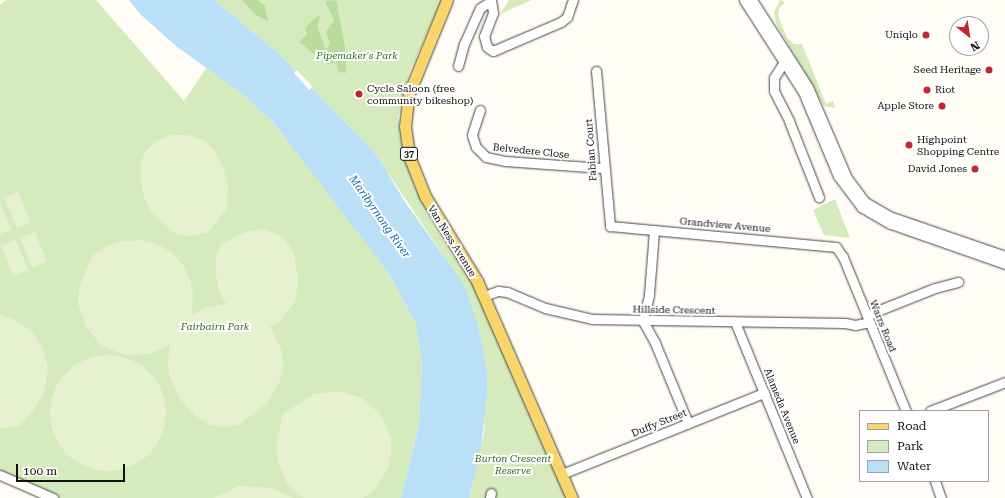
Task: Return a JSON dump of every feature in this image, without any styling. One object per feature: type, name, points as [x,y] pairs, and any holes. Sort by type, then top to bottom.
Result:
[{"type":"main road","name":"Van Ness Avenue","points":[[447,0],[412,82],[405,114],[406,140],[414,172],[425,196],[469,264],[572,498]]},
{"type":"street","points":[[458,66],[464,44],[482,6],[488,0],[493,13],[484,36],[488,48],[495,51],[561,22],[567,17],[573,0]]},
{"type":"street","points":[[744,0],[814,97],[847,178],[865,202],[889,216],[1005,256]]},
{"type":"street","points":[[752,0],[786,59],[805,96],[843,185],[861,207],[891,224],[1005,264]]},
{"type":"street","points":[[786,59],[774,78],[774,91],[789,121],[819,197]]},
{"type":"street","name":"Fabian Court","points":[[596,71],[603,168],[610,226]]},
{"type":"street","name":"Belvedere Close","points":[[480,110],[472,135],[476,147],[486,157],[505,161],[603,168]]},
{"type":"street","name":"Grandview Avenue","points":[[610,226],[654,231],[819,244],[838,249]]},
{"type":"street","points":[[654,231],[648,295],[649,322],[655,344],[688,423]]},
{"type":"street","name":"Warrs Road","points":[[838,249],[906,410]]},
{"type":"street","name":"Hillside Crescent","points":[[483,293],[498,291],[507,292],[545,308],[585,318],[649,322],[845,323],[855,325],[935,288],[958,282]]},
{"type":"street","name":"Alameda Avenue","points":[[735,322],[807,498]]},
{"type":"street","points":[[933,410],[1005,382]]},
{"type":"street","name":"Duffy Street","points":[[562,474],[764,392]]},
{"type":"street","points":[[0,475],[53,498]]},
{"type":"street","points":[[934,482],[942,498]]},
{"type":"green space","name":"Fairbairn Park","points":[[6,0],[96,0],[184,101],[207,67],[244,95],[274,123],[325,187],[388,272],[416,324],[422,363],[419,424],[401,498],[51,498],[0,477],[0,5]]},
{"type":"green space","name":"Pipemaker's Park","points":[[214,0],[442,0],[409,73],[398,117],[403,151],[414,186],[458,255],[484,306],[566,498],[469,498],[484,432],[487,373],[480,332],[467,291],[374,152],[277,52]]},
{"type":"green space","points":[[242,0],[257,0],[265,6],[268,21],[256,15]]},
{"type":"green space","points":[[336,0],[345,47],[346,73],[338,72],[336,62],[328,65],[299,42],[307,34],[305,29],[313,19],[321,15],[317,27],[326,50],[330,43],[326,32],[334,20],[325,1]]},
{"type":"green space","points":[[509,0],[532,0],[500,14]]},
{"type":"green space","points":[[780,0],[785,2],[779,8],[778,16],[787,38],[794,44],[802,44],[826,104],[833,101],[835,108],[824,106],[776,24],[774,12]]},
{"type":"green space","points":[[171,135],[187,135],[204,140],[215,152],[224,169],[228,188],[226,210],[207,233],[193,236],[176,234],[151,212],[144,198],[141,180],[141,162],[146,151],[158,140]]},
{"type":"green space","points":[[18,192],[31,222],[17,228],[4,198]]},
{"type":"green space","points":[[835,199],[850,238],[824,235],[813,210]]},
{"type":"green space","points":[[0,203],[11,230],[0,234]]},
{"type":"green space","points":[[265,229],[283,237],[294,253],[298,281],[295,302],[278,323],[270,326],[282,352],[283,368],[279,383],[267,403],[240,424],[225,427],[209,425],[195,415],[180,399],[169,376],[168,360],[170,344],[150,354],[125,355],[102,346],[86,327],[78,304],[79,287],[92,256],[105,247],[118,242],[140,240],[157,244],[171,252],[183,265],[190,280],[193,295],[191,316],[205,308],[226,304],[219,291],[216,274],[216,257],[220,245],[245,232]]},
{"type":"green space","points":[[35,232],[47,262],[32,268],[20,238]]},
{"type":"green space","points":[[16,240],[28,270],[13,276],[1,246]]},
{"type":"green space","points":[[0,315],[19,322],[32,332],[42,346],[48,369],[44,393],[32,412],[20,425],[0,429]]},
{"type":"green space","points":[[108,355],[119,356],[130,360],[149,372],[161,391],[165,402],[165,424],[161,435],[149,454],[130,466],[119,470],[108,471],[97,470],[86,466],[67,454],[55,435],[51,424],[50,413],[51,402],[55,391],[67,372],[86,360],[97,356]]},
{"type":"green space","points":[[338,391],[362,398],[381,415],[391,438],[391,454],[388,469],[375,489],[363,498],[304,498],[288,485],[278,462],[276,446],[283,414],[314,394]]},
{"type":"green space","points":[[239,486],[272,488],[293,498],[214,498]]},
{"type":"water","name":"Maribyrnong River","points":[[129,0],[214,0],[277,52],[374,152],[405,202],[467,291],[480,332],[487,373],[487,395],[481,448],[469,498],[401,498],[419,424],[422,363],[416,324],[388,272],[274,123],[244,95],[176,46],[140,14]]},
{"type":"pier","points":[[297,70],[313,87],[309,90],[294,73]]},
{"type":"place","name":"Uniqlo","points":[[926,35]]},
{"type":"place","name":"Seed Heritage","points":[[989,70]]},
{"type":"place","name":"Riot","points":[[927,90]]},
{"type":"place","name":"Cycle Saloon (free community bikeshop)","points":[[359,94]]},
{"type":"place","name":"Apple Store","points":[[942,106]]},
{"type":"place","name":"Highpoint Shopping Centre","points":[[909,145]]},
{"type":"place","name":"David Jones","points":[[975,169]]},
{"type":"park label","name":"Burton Crescent Reserve","points":[[513,464]]}]
